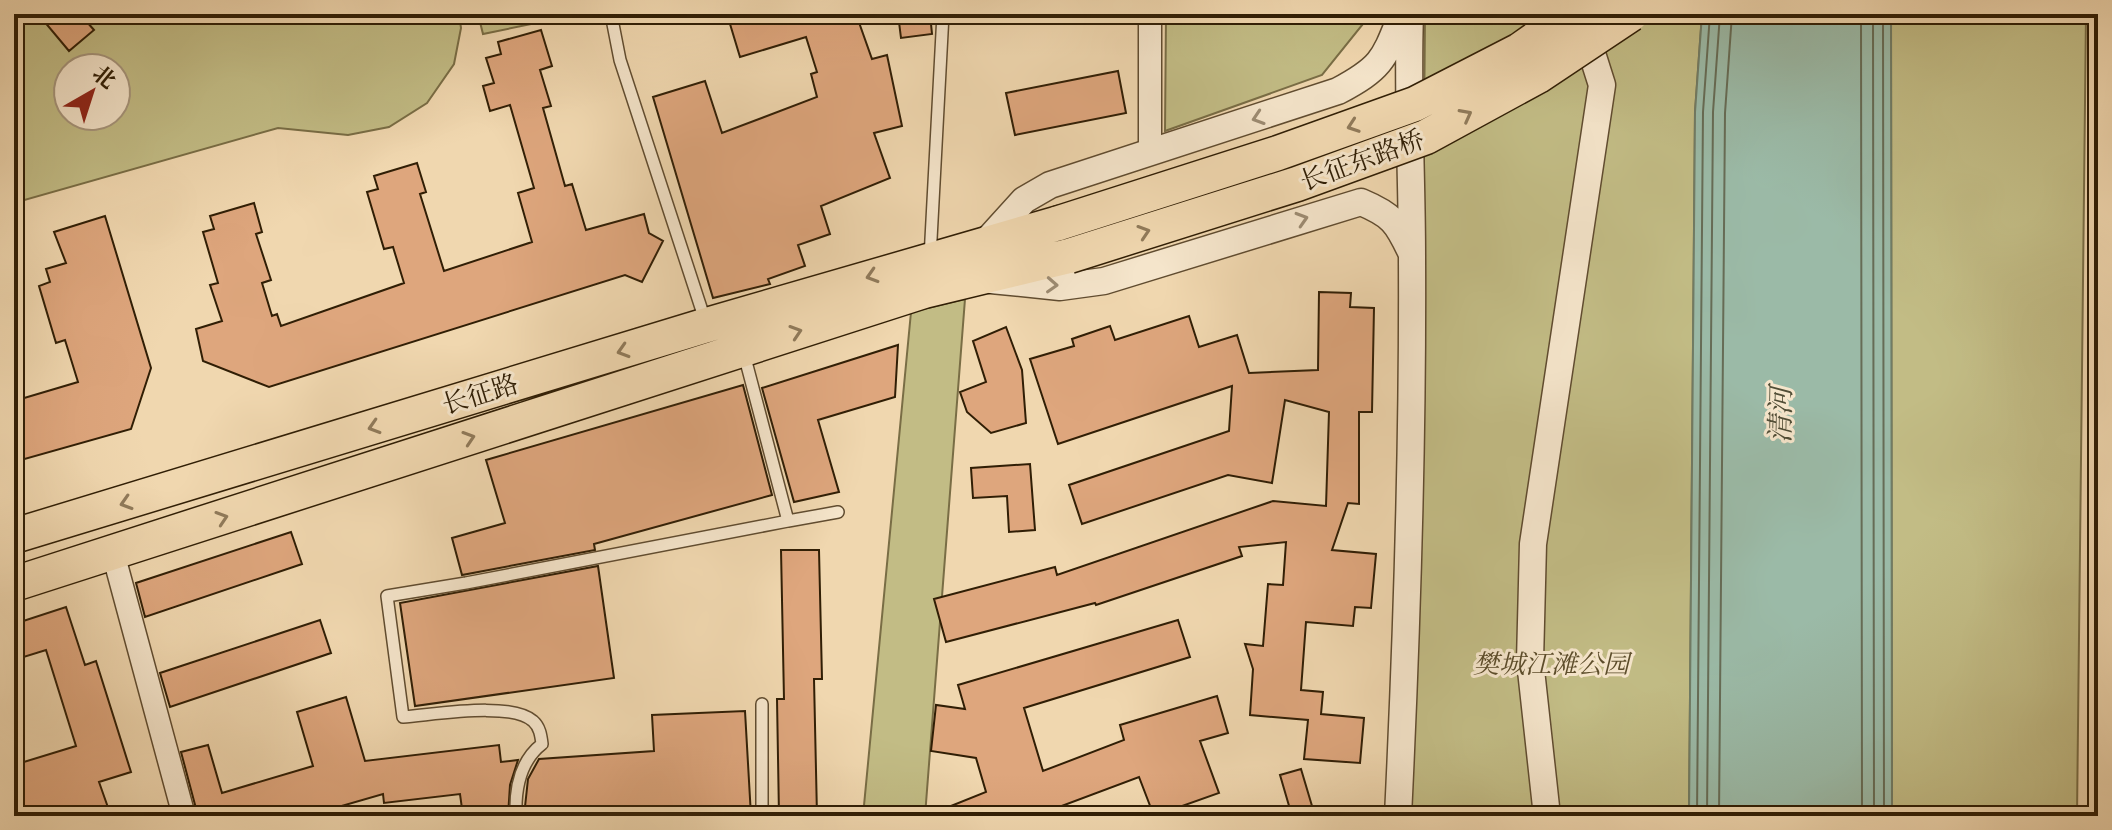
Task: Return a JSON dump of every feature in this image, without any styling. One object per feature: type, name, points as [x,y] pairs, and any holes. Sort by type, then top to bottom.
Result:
[{"type":"main road","name":"长征东路桥","points":[[933,268],[985,243],[1059,223],[1278,153],[1415,104],[1520,50],[1571,14]]},
{"type":"main road","name":"长征东路桥","points":[[933,268],[974,278],[1069,256],[1297,184],[1426,137],[1538,76],[1631,14]]},
{"type":"main road","name":"长征路","points":[[14,536],[707,325],[933,268]]},
{"type":"main road","name":"长征路","points":[[14,584],[743,349],[933,268]]},
{"type":"street","points":[[1150,14],[1150,153]]},
{"type":"street","points":[[1338,91],[1369,74],[1384,60],[1402,14]]},
{"type":"street","points":[[1398,816],[1408,609],[1412,256],[1408,70],[1410,14]]},
{"type":"street","points":[[1547,816],[1530,661],[1533,544],[1602,85],[1580,14]]},
{"type":"street","points":[[985,243],[1024,200],[1050,185],[1408,70]]},
{"type":"street","points":[[974,278],[1060,287],[1104,281],[1411,187]]},
{"type":"street","points":[[1361,202],[1386,213],[1402,231],[1412,256]]},
{"type":"street","points":[[113,553],[184,816]]},
{"type":"lane","points":[[611,14],[620,60],[707,325]]},
{"type":"lane","points":[[933,268],[943,14]]},
{"type":"lane","points":[[743,349],[788,521]]},
{"type":"lane","points":[[516,816],[521,770],[533,751],[542,744],[536,723],[506,710],[403,717],[387,596],[838,512]]},
{"type":"lane","points":[[762,704],[762,816]]},
{"type":"green space","points":[[14,14],[459,14],[461,28],[454,64],[427,103],[389,127],[348,135],[278,128],[14,203]]},
{"type":"green space","points":[[478,14],[580,14],[483,34]]},
{"type":"green space","points":[[1166,14],[1371,14],[1322,75],[1165,131]]},
{"type":"green space","name":"樊城江滩公园","points":[[1425,14],[1702,14],[1695,112],[1689,816],[1409,816],[1423,250]]},
{"type":"green space","points":[[1891,14],[2086,14],[2077,816],[1892,816]]},
{"type":"green space","points":[[965,299],[925,816],[863,816],[911,312]]},
{"type":"water","name":"清河","points":[[1702,14],[1891,14],[1892,816],[1689,816],[1695,112]]},
{"type":"building","points":[[38,14],[80,14],[94,30],[69,51]]},
{"type":"building","points":[[727,14],[856,14],[872,59],[887,55],[902,126],[874,133],[890,178],[821,206],[830,234],[798,245],[805,266],[768,279],[770,284],[713,298],[653,97],[705,81],[722,133],[817,97],[811,74],[817,72],[806,37],[740,57]]},
{"type":"building","points":[[898,14],[930,14],[932,34],[901,38]]},
{"type":"building","points":[[541,30],[552,66],[540,70],[551,106],[543,108],[565,186],[572,184],[586,230],[644,214],[649,233],[663,241],[642,282],[625,275],[269,387],[203,361],[196,329],[222,321],[210,285],[218,283],[203,232],[214,229],[210,216],[254,203],[262,232],[256,234],[271,280],[262,283],[272,316],[277,314],[281,326],[404,283],[393,247],[384,249],[367,192],[378,189],[374,176],[417,163],[426,192],[420,194],[444,271],[532,242],[518,193],[534,188],[510,105],[490,111],[483,86],[494,83],[486,58],[501,54],[498,42]]},
{"type":"building","points":[[1118,71],[1126,113],[1015,135],[1006,93]]},
{"type":"building","points":[[105,216],[151,368],[131,429],[14,462],[14,401],[78,382],[65,340],[56,343],[39,286],[50,282],[46,269],[66,263],[54,232]]},
{"type":"building","points":[[1319,292],[1351,293],[1350,307],[1374,308],[1372,412],[1359,412],[1359,504],[1348,503],[1332,550],[1376,554],[1371,608],[1355,607],[1353,626],[1306,622],[1301,690],[1323,692],[1321,714],[1364,718],[1360,763],[1304,759],[1308,720],[1250,715],[1253,669],[1245,644],[1263,646],[1268,584],[1283,585],[1286,542],[1239,547],[1242,556],[1096,605],[946,642],[934,599],[1055,567],[1057,575],[1273,501],[1326,506],[1329,412],[1285,400],[1272,483],[1228,475],[1082,524],[1069,485],[1229,431],[1232,386],[1058,444],[1030,359],[1074,346],[1072,339],[1110,326],[1115,340],[1189,316],[1199,347],[1237,335],[1249,373],[1318,370]]},
{"type":"building","points":[[1006,327],[1022,370],[1026,423],[991,433],[967,412],[960,392],[986,382],[973,341]]},
{"type":"building","points":[[898,345],[895,397],[818,420],[839,492],[794,502],[762,388]]},
{"type":"building","points":[[743,385],[772,495],[594,544],[595,550],[462,575],[452,538],[505,523],[486,460]]},
{"type":"building","points":[[1030,464],[1035,530],[1009,532],[1007,496],[973,498],[971,468]]},
{"type":"building","points":[[291,532],[302,564],[145,617],[136,583]]},
{"type":"building","points":[[781,550],[819,550],[822,679],[814,679],[817,816],[779,816],[777,699],[784,699]]},
{"type":"building","points":[[598,566],[614,678],[415,706],[400,603]]},
{"type":"building","points":[[66,607],[85,665],[96,661],[131,772],[99,782],[111,816],[14,816],[14,765],[76,746],[46,650],[14,660],[14,624]]},
{"type":"building","points":[[320,620],[331,653],[170,707],[160,673]]},
{"type":"building","points":[[1178,620],[1190,657],[1024,708],[1043,771],[1124,740],[1120,725],[1217,696],[1228,733],[1200,741],[1219,793],[1154,816],[1139,777],[1035,816],[926,816],[986,792],[976,758],[931,751],[936,705],[965,709],[958,685]]},
{"type":"building","points":[[346,697],[365,761],[499,745],[501,762],[518,760],[510,785],[508,816],[463,816],[460,794],[384,803],[383,794],[307,816],[198,816],[181,752],[208,745],[222,793],[313,766],[297,712]]},
{"type":"building","points":[[745,711],[751,816],[524,816],[528,779],[539,759],[654,751],[652,715]]},
{"type":"building","points":[[1301,769],[1315,816],[1292,816],[1280,775]]}]
